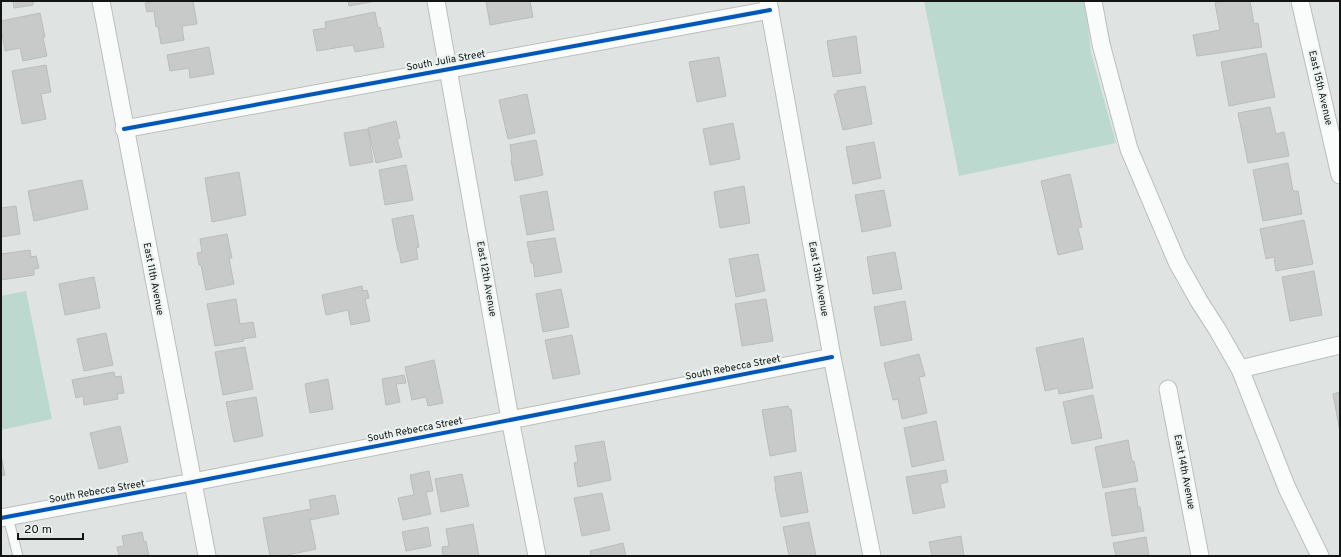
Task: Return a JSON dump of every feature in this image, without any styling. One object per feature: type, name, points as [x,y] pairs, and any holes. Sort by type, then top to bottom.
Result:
[{"type":"street","name":"East 11th Avenue","points":[[100,1],[207,556]]},
{"type":"street","name":"East 12th Avenue","points":[[436,1],[510,419],[537,556]]},
{"type":"street","points":[[1093,1],[1101,44],[1129,149],[1177,262],[1199,302],[1240,368],[1287,488],[1320,556]]},
{"type":"street","name":"East 15th Avenue","points":[[1300,1],[1340,175]]},
{"type":"street","name":"South Julia Street","points":[[124,129],[449,69],[769,5]]},
{"type":"street","name":"East 13th Avenue","points":[[769,5],[832,357],[872,556]]},
{"type":"street","points":[[1240,368],[1340,345]]},
{"type":"street","name":"South Rebecca Street","points":[[4,517],[193,482],[832,357]]},
{"type":"street","name":"East 14th Avenue","points":[[1168,389],[1200,556]]},
{"type":"lane","points":[[4,517],[18,556]]},
{"type":"green space","points":[[924,1],[1085,1],[1091,53],[1116,143],[959,176]]},
{"type":"green space","points":[[26,291],[52,419],[1,430],[1,296]]},
{"type":"building","points":[[13,1],[33,1],[33,5],[14,8]]},
{"type":"building","points":[[155,1],[193,1],[197,24],[182,26],[184,40],[161,44],[158,26],[156,27],[154,11],[147,12],[145,3]]},
{"type":"building","points":[[348,1],[376,1],[349,6]]},
{"type":"building","points":[[486,1],[530,1],[533,17],[490,25]]},
{"type":"building","points":[[1226,1],[1250,1],[1254,24],[1258,23],[1262,47],[1197,56],[1193,35],[1220,30],[1215,3]]},
{"type":"building","points":[[375,12],[384,47],[355,52],[353,45],[317,51],[313,30],[326,28],[325,22]]},
{"type":"building","points":[[40,13],[47,56],[23,61],[20,48],[5,51],[1,34],[1,21]]},
{"type":"building","points":[[856,36],[861,73],[833,77],[827,41]]},
{"type":"building","points":[[209,47],[214,74],[190,78],[189,68],[170,71],[167,55]]},
{"type":"building","points":[[1266,53],[1275,97],[1229,106],[1221,62]]},
{"type":"building","points":[[719,57],[726,96],[697,102],[689,62]]},
{"type":"building","points":[[46,65],[51,92],[41,94],[46,119],[22,124],[12,71]]},
{"type":"building","points":[[865,86],[872,124],[843,130],[834,94],[837,94],[837,91]]},
{"type":"building","points":[[527,94],[535,133],[508,139],[499,100]]},
{"type":"building","points":[[1270,107],[1276,134],[1284,132],[1289,156],[1248,163],[1238,113]]},
{"type":"building","points":[[396,121],[400,138],[397,139],[402,157],[376,163],[368,128]]},
{"type":"building","points":[[733,123],[740,159],[710,165],[703,129]]},
{"type":"building","points":[[368,129],[373,162],[350,166],[344,133]]},
{"type":"building","points":[[536,140],[543,175],[515,181],[510,145]]},
{"type":"building","points":[[874,142],[881,178],[853,184],[846,147]]},
{"type":"building","points":[[1288,163],[1293,191],[1298,191],[1302,214],[1263,221],[1253,170]]},
{"type":"building","points":[[406,165],[413,200],[385,205],[379,170]]},
{"type":"building","points":[[239,172],[246,215],[212,222],[205,178]]},
{"type":"building","points":[[1070,174],[1082,227],[1078,228],[1083,249],[1058,255],[1041,181]]},
{"type":"building","points":[[82,180],[88,209],[34,221],[28,191]]},
{"type":"building","points":[[744,186],[750,223],[720,228],[714,192]]},
{"type":"building","points":[[884,190],[891,226],[862,232],[855,195]]},
{"type":"building","points":[[547,191],[554,230],[527,235],[520,196]]},
{"type":"building","points":[[16,206],[20,234],[1,237],[1,208]]},
{"type":"building","points":[[413,215],[419,247],[416,248],[418,259],[401,263],[392,219]]},
{"type":"building","points":[[1304,220],[1313,264],[1276,271],[1274,257],[1266,259],[1260,229]]},
{"type":"building","points":[[227,234],[232,258],[229,258],[234,284],[206,290],[197,253],[202,252],[200,239]]},
{"type":"building","points":[[555,238],[562,272],[535,277],[527,242]]},
{"type":"building","points":[[30,250],[31,257],[36,256],[39,268],[34,269],[34,275],[1,280],[1,254]]},
{"type":"building","points":[[895,252],[902,289],[873,294],[867,257]]},
{"type":"building","points":[[758,254],[765,291],[736,297],[729,259]]},
{"type":"building","points":[[1314,271],[1322,315],[1290,321],[1282,277]]},
{"type":"building","points":[[94,277],[100,308],[65,315],[59,284]]},
{"type":"building","points":[[362,286],[363,291],[367,290],[369,298],[365,299],[370,321],[351,325],[348,310],[326,315],[322,295]]},
{"type":"building","points":[[561,289],[569,327],[543,332],[536,294]]},
{"type":"building","points":[[236,299],[240,324],[253,322],[256,337],[243,339],[244,341],[215,346],[207,304]]},
{"type":"building","points":[[766,299],[773,341],[742,346],[735,304]]},
{"type":"building","points":[[905,301],[912,340],[881,346],[874,307]]},
{"type":"building","points":[[106,333],[113,365],[84,371],[77,339]]},
{"type":"building","points":[[572,335],[580,374],[553,379],[545,340]]},
{"type":"building","points":[[1083,338],[1093,388],[1059,394],[1058,388],[1045,391],[1036,348]]},
{"type":"building","points":[[245,347],[253,389],[223,395],[215,352]]},
{"type":"building","points":[[919,354],[925,376],[919,377],[927,413],[902,419],[898,399],[893,400],[884,363]]},
{"type":"building","points":[[434,360],[443,403],[428,406],[426,397],[412,400],[405,367]]},
{"type":"building","points":[[114,372],[115,377],[121,376],[124,393],[117,394],[118,399],[84,405],[83,396],[76,398],[72,380]]},
{"type":"building","points":[[404,375],[406,383],[396,384],[400,402],[386,405],[382,379]]},
{"type":"building","points":[[328,379],[333,409],[310,413],[305,384]]},
{"type":"building","points":[[1340,392],[1340,432],[1333,394]]},
{"type":"building","points":[[1093,395],[1102,438],[1072,444],[1063,402]]},
{"type":"building","points":[[256,397],[263,436],[234,442],[226,402]]},
{"type":"building","points":[[788,406],[789,409],[791,409],[796,451],[770,456],[762,410]]},
{"type":"building","points":[[936,421],[944,460],[912,467],[904,428]]},
{"type":"building","points":[[120,426],[128,462],[99,469],[90,433]]},
{"type":"building","points":[[1128,440],[1138,481],[1103,488],[1095,447]]},
{"type":"building","points":[[604,441],[611,480],[578,487],[574,463],[578,462],[575,446]]},
{"type":"building","points":[[1,455],[5,475],[1,476]]},
{"type":"building","points":[[946,470],[948,482],[940,484],[945,507],[913,514],[906,477]]},
{"type":"building","points":[[429,471],[433,491],[426,492],[431,514],[403,520],[398,498],[414,495],[410,475]]},
{"type":"building","points":[[801,472],[808,512],[781,517],[774,477]]},
{"type":"building","points":[[462,474],[469,506],[441,512],[435,479]]},
{"type":"building","points":[[1135,488],[1144,531],[1112,536],[1105,493]]},
{"type":"building","points":[[602,493],[610,530],[582,536],[574,498]]},
{"type":"building","points":[[335,495],[339,514],[310,520],[316,549],[283,556],[270,556],[263,518],[311,509],[309,500]]},
{"type":"building","points":[[809,522],[816,556],[789,556],[783,527]]},
{"type":"building","points":[[473,524],[479,556],[443,556],[442,547],[449,546],[446,529]]},
{"type":"building","points":[[428,527],[431,546],[406,551],[402,532]]},
{"type":"building","points":[[142,532],[144,542],[146,541],[149,556],[119,556],[117,547],[124,546],[122,536]]},
{"type":"building","points":[[961,536],[964,556],[932,556],[929,542]]},
{"type":"building","points":[[1146,537],[1149,556],[1116,556],[1113,543]]},
{"type":"building","points":[[623,543],[626,556],[591,556],[590,551]]},
{"type":"cycle path","points":[[124,129],[770,10]]},
{"type":"cycle path","points":[[1,518],[832,357]]}]
